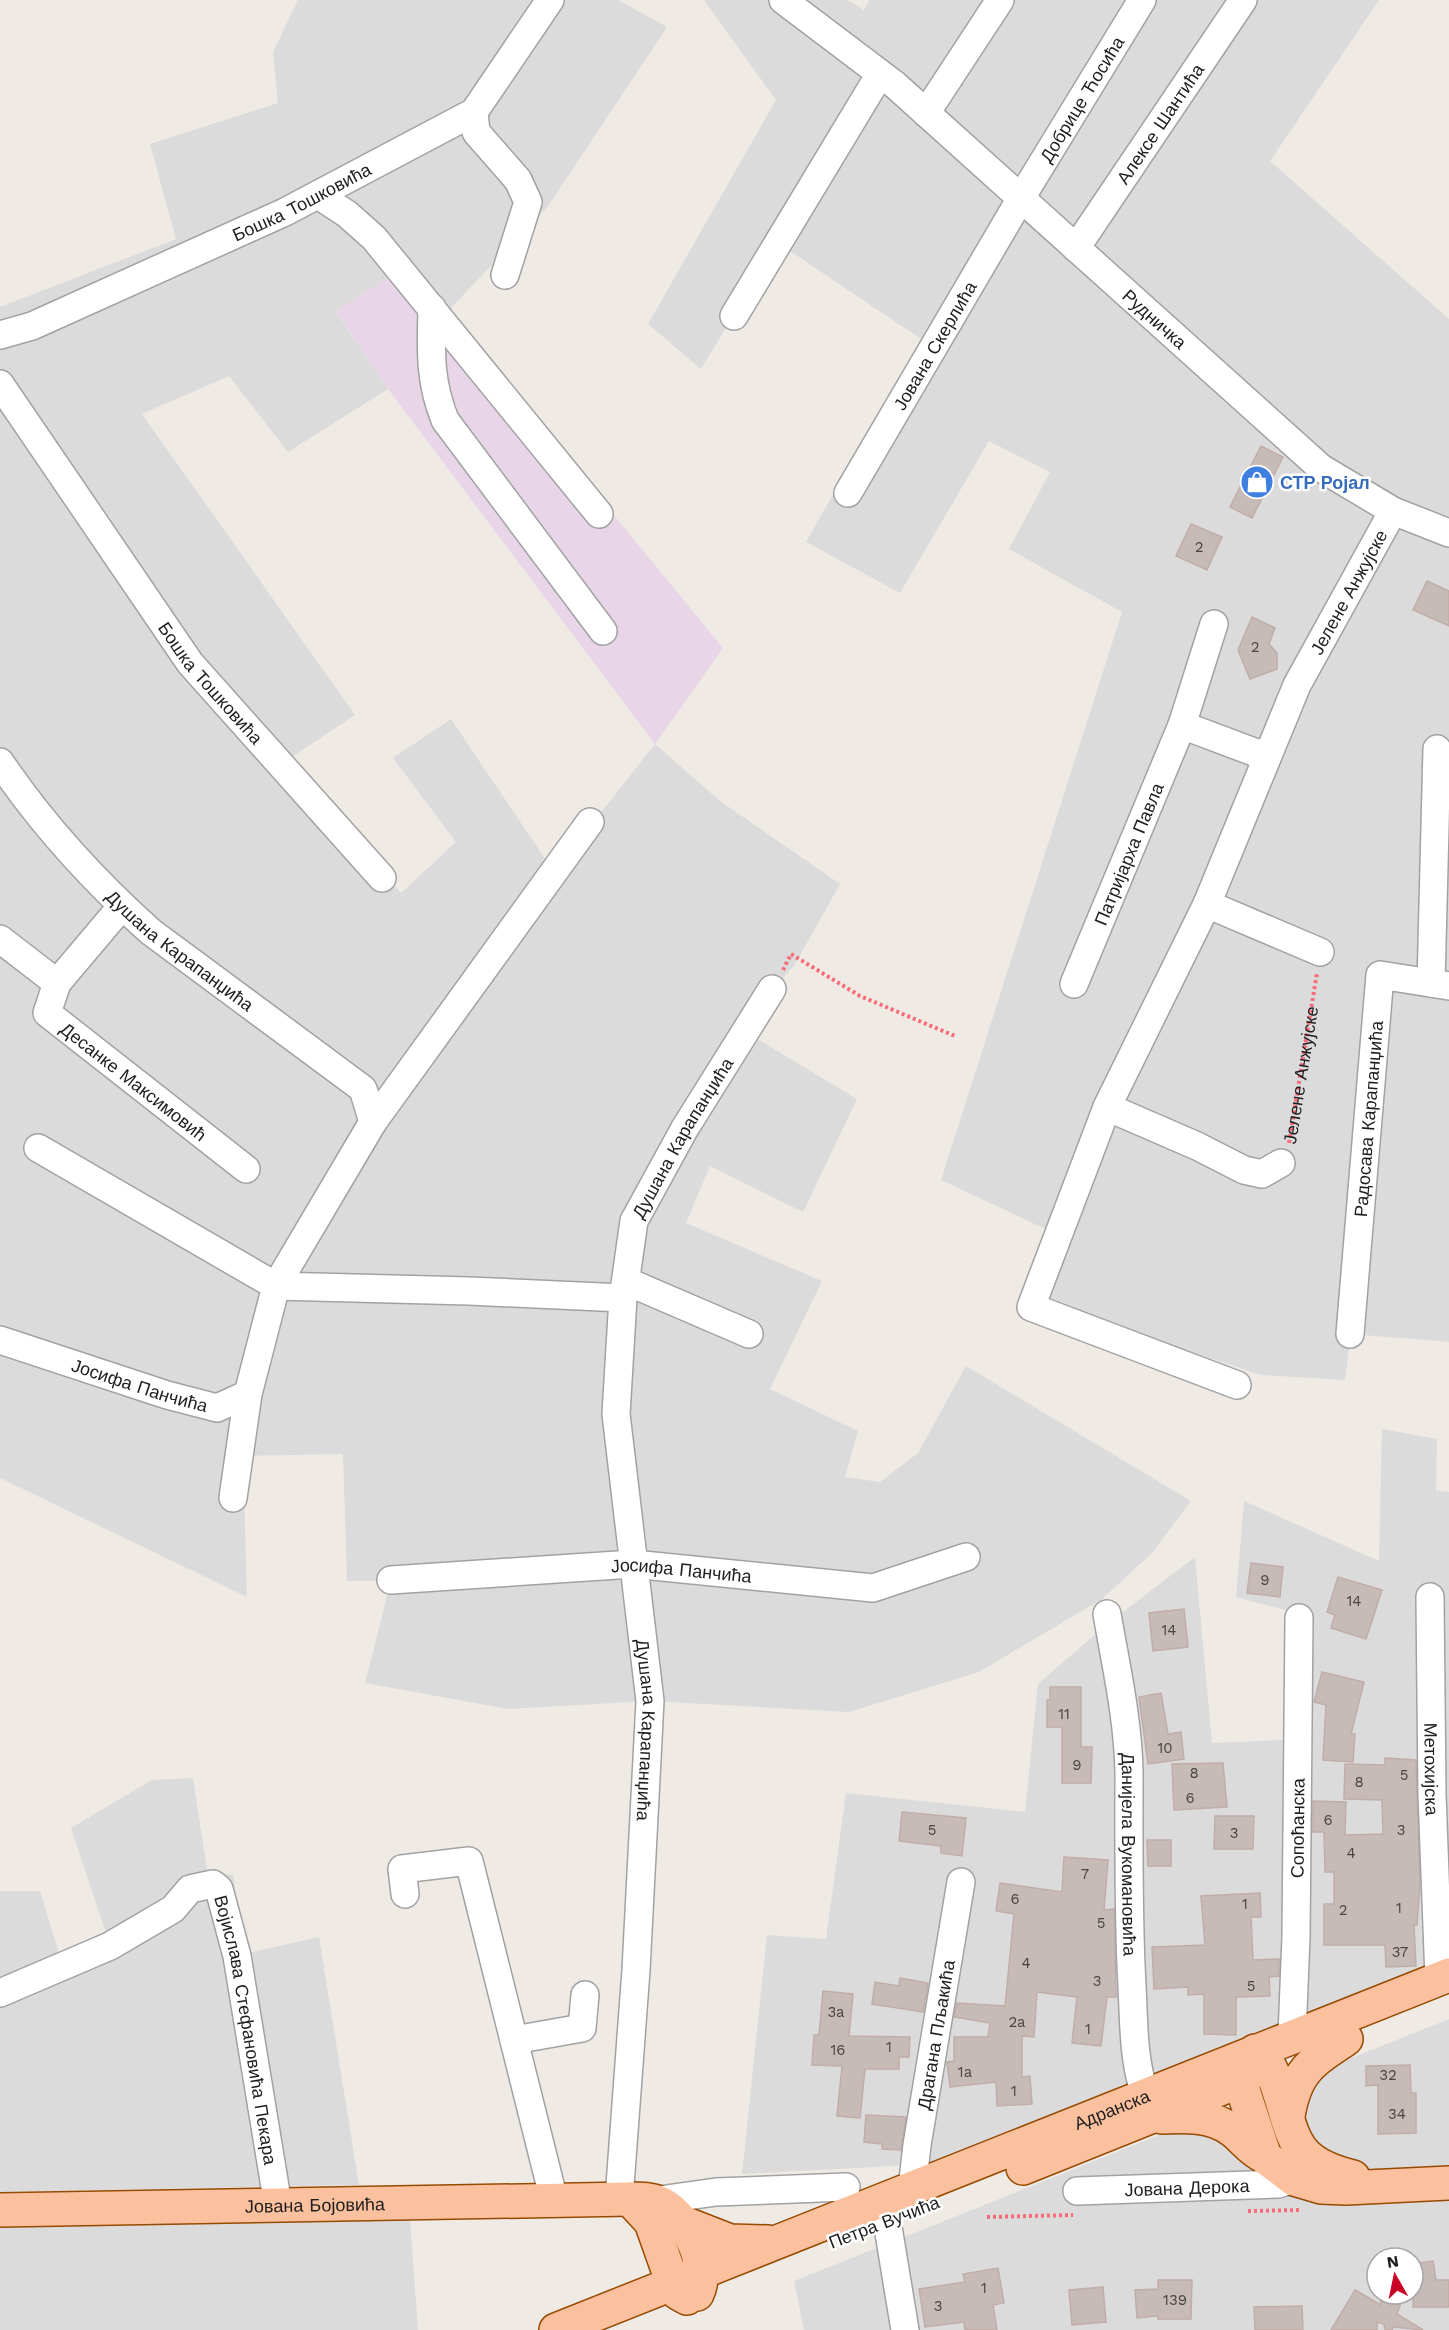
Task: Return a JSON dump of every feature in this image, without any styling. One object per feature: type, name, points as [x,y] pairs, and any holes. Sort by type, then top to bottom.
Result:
[{"type":"main road","name":"Адранска","points":[[1253,2064],[1292,2037],[1446,1984]]},
{"type":"main road","name":"Адранска","points":[[776,2244],[912,2189],[1150,2106],[1253,2064],[1346,2039],[1446,1984]]},
{"type":"main road","points":[[1288,2116],[1292,2093],[1304,2070],[1346,2039]]},
{"type":"main road","name":"Јована Дерока","points":[[1253,2064],[1288,2116],[1297,2145],[1315,2163],[1340,2174],[1394,2184]]},
{"type":"main road","name":"Јована Дерока","points":[[1253,2064],[1265,2157],[1294,2179],[1321,2187],[1346,2188],[1449,2182]]},
{"type":"main road","points":[[1150,2106],[1211,2120],[1231,2130],[1245,2145],[1265,2157]]},
{"type":"main road","name":"Петра Вучића","points":[[556,2330],[609,2320],[690,2288],[887,2221],[1150,2106]]},
{"type":"main road","name":"Јована Бојовића","points":[[0,2210],[554,2200],[648,2210]]},
{"type":"main road","points":[[648,2210],[730,2241],[776,2244]]},
{"type":"main road","points":[[648,2210],[690,2288]]},
{"type":"main road","points":[[609,2320],[627,2297],[650,2274],[654,2261],[648,2210]]},
{"type":"main road","name":"Петра Вучића","points":[[690,2288],[776,2244]]},
{"type":"street","name":"Бошка Тошковића","points":[[0,334],[32,326],[274,218],[474,112],[550,0]]},
{"type":"street","name":"Рудничка","points":[[783,0],[880,74],[926,113],[1321,468],[1393,511],[1449,533]]},
{"type":"street","points":[[926,113],[999,0]]},
{"type":"street","name":"Добрице Ћосића","points":[[1021,198],[1142,0]]},
{"type":"street","name":"Алексе Шантића","points":[[1076,248],[1243,0]]},
{"type":"street","points":[[734,316],[880,74]]},
{"type":"street","points":[[474,112],[476,132],[518,180],[528,202],[505,275]]},
{"type":"street","points":[[318,195],[347,214],[374,238],[599,514]]},
{"type":"street","name":"Јована Скерлића","points":[[848,493],[1021,198]]},
{"type":"street","points":[[432,308],[431,369],[436,396],[445,420],[603,631]]},
{"type":"street","name":"Бошка Тошковића","points":[[0,384],[190,663],[382,878]]},
{"type":"street","name":"Јелене Анжујске","points":[[1237,1385],[1031,1307],[1107,1107],[1207,904],[1297,685],[1393,511]]},
{"type":"street","name":"Патријарха Павла","points":[[1074,984],[1182,725],[1214,624]]},
{"type":"street","points":[[1182,725],[1268,757]]},
{"type":"street","points":[[1437,749],[1440,984]]},
{"type":"street","name":"Душана Карапанџића","points":[[0,762],[27,803],[122,906],[151,932],[363,1089],[373,1122]]},
{"type":"street","points":[[233,1498],[248,1394],[276,1286],[373,1122],[590,822]]},
{"type":"street","points":[[1207,904],[1320,952]]},
{"type":"street","points":[[0,939],[57,982],[122,906]]},
{"type":"street","name":"Радосава Карапанџића","points":[[1350,1334],[1380,975],[1440,984]]},
{"type":"street","name":"Десанке Максимовић","points":[[57,982],[47,1013],[246,1169]]},
{"type":"street","name":"Душана Карапанџића","points":[[648,2210],[636,1970],[650,1701],[616,1414],[624,1290],[634,1221],[685,1128],[772,989]]},
{"type":"street","name":"Јелене Анжујске","points":[[1107,1107],[1197,1146],[1244,1170],[1262,1174],[1281,1163]]},
{"type":"street","points":[[38,1148],[276,1286],[469,1291],[624,1290],[748,1334]]},
{"type":"street","name":"Јосифа Панчића","points":[[0,1340],[167,1395],[217,1408],[248,1394]]},
{"type":"street","name":"Јосифа Панчића","points":[[391,1580],[633,1564],[873,1588],[966,1557]]},
{"type":"street","name":"Метохијска","points":[[1430,1597],[1432,1795],[1446,1984]]},
{"type":"street","name":"Данијела Вукомановића","points":[[1107,1614],[1126,1728],[1131,1967],[1137,2072],[1150,2106]]},
{"type":"street","name":"Сопоћанска","points":[[1292,2037],[1296,1937],[1299,1618]]},
{"type":"street","points":[[405,1894],[402,1869],[469,1862],[554,2200]]},
{"type":"street","name":"Драгана Пљакића","points":[[912,2189],[921,2116],[961,1882]]},
{"type":"street","name":"Војислава Стефановића Пекара","points":[[0,1993],[110,1946],[172,1909],[190,1889],[213,1884],[219,1889],[237,1956],[278,2205]]},
{"type":"street","points":[[514,2040],[582,2028],[585,1995]]},
{"type":"street","name":"Јована Дерока","points":[[1077,2191],[1278,2184],[1294,2179]]},
{"type":"street","points":[[648,2210],[716,2192],[846,2187]]},
{"type":"street","points":[[887,2221],[905,2330]]},
{"type":"path","name":"Јелене Анжујске","points":[[1281,1163],[1289,1143],[1320,952]]},
{"type":"path","points":[[772,989],[791,954],[860,996],[955,1036]]},
{"type":"shaded area","points":[[298,0],[618,0],[667,27],[548,206],[447,312],[336,312],[388,389],[288,452],[229,376],[142,414],[355,715],[283,763],[401,893],[456,842],[393,758],[451,719],[554,872],[655,744],[720,801],[840,884],[794,966],[772,989],[746,1032],[857,1099],[803,1212],[710,1166],[686,1223],[822,1281],[770,1389],[858,1431],[845,1477],[880,1482],[918,1453],[966,1366],[1191,1501],[1152,1553],[1102,1599],[979,1672],[849,1712],[650,1701],[508,1709],[365,1683],[391,1581],[347,1581],[343,1454],[243,1456],[247,1597],[0,1478],[0,307],[176,239],[150,144],[278,103],[273,52]]},
{"type":"shaded area","points":[[704,0],[848,0],[864,10],[869,0],[1379,0],[1270,161],[1449,319],[1449,1342],[1351,1334],[1345,1380],[1261,1375],[1146,1337],[1029,1289],[1052,1232],[941,1180],[1122,612],[1009,549],[1050,472],[989,441],[900,593],[806,542],[921,339],[778,243],[701,369],[648,324],[776,100]]},
{"type":"shaded area","points":[[411,263],[447,312],[723,648],[655,744],[388,389],[336,311]]},
{"type":"shaded area","points":[[1382,1429],[1437,1439],[1436,1491],[1449,1492],[1449,1966],[950,2163],[742,2174],[767,1935],[826,1939],[846,1793],[1025,1812],[1038,1684],[1106,1625],[1195,1557],[1212,1743],[1305,1739],[1307,1616],[1236,1597],[1244,1501],[1379,1561]]},
{"type":"shaded area","points":[[193,1778],[207,1870],[233,1875],[244,1954],[319,1937],[359,2185],[0,2192],[0,1891],[40,1891],[63,1966],[110,1945],[71,1828],[152,1780]]},
{"type":"shaded area","points":[[1449,2019],[1449,2330],[804,2330],[794,2281]]},
{"type":"shaded area","points":[[160,2219],[410,2219],[418,2330],[0,2330],[0,2222]]},
{"type":"building","name":"СТР Ројал","points":[[1261,446],[1283,457],[1252,518],[1230,507]]},
{"type":"building","points":[[1191,524],[1222,537],[1207,570],[1176,556]]},
{"type":"building","points":[[1427,581],[1449,591],[1449,626],[1413,610]]},
{"type":"building","points":[[1252,617],[1275,628],[1269,644],[1277,653],[1277,669],[1250,679],[1238,650]]},
{"type":"building","points":[[1251,1563],[1283,1567],[1280,1597],[1247,1593]]},
{"type":"building","points":[[1338,1577],[1382,1590],[1366,1639],[1331,1628],[1335,1615],[1327,1612]]},
{"type":"building","points":[[1184,1609],[1188,1647],[1153,1651],[1149,1613]]},
{"type":"building","points":[[1322,1672],[1364,1682],[1351,1734],[1355,1734],[1353,1762],[1323,1760],[1326,1705],[1314,1702]]},
{"type":"building","points":[[1050,1687],[1081,1687],[1081,1747],[1092,1747],[1091,1783],[1062,1783],[1062,1727],[1047,1727],[1047,1700],[1050,1700]]},
{"type":"building","points":[[1161,1693],[1168,1734],[1181,1732],[1184,1759],[1148,1764],[1139,1697]]},
{"type":"building","points":[[1385,1758],[1416,1760],[1420,1884],[1417,1925],[1414,1925],[1416,1966],[1386,1967],[1385,1945],[1324,1945],[1324,1904],[1334,1904],[1334,1872],[1325,1872],[1324,1832],[1313,1832],[1313,1801],[1346,1802],[1345,1835],[1383,1834],[1382,1800],[1344,1799],[1345,1764],[1385,1765]]},
{"type":"building","points":[[1223,1763],[1227,1807],[1174,1810],[1172,1764]]},
{"type":"building","points":[[902,1812],[966,1818],[962,1856],[941,1853],[941,1846],[899,1841]]},
{"type":"building","points":[[1215,1816],[1254,1816],[1253,1849],[1214,1849]]},
{"type":"building","points":[[1147,1840],[1171,1840],[1171,1866],[1148,1866]]},
{"type":"building","points":[[1064,1857],[1108,1860],[1104,1910],[1114,1909],[1116,1997],[1107,1997],[1101,2046],[1072,2043],[1077,1997],[1037,1992],[1034,2037],[1022,2036],[1022,2077],[1030,2076],[1032,2104],[997,2106],[996,2082],[950,2087],[947,2062],[954,2061],[954,2037],[988,2037],[990,2023],[954,2017],[957,2003],[1005,2006],[1014,1914],[996,1911],[1000,1883],[1062,1892]]},
{"type":"building","points":[[1260,1893],[1261,1917],[1251,1917],[1253,1960],[1279,1959],[1279,1976],[1269,1977],[1270,1996],[1236,1997],[1236,2035],[1204,2034],[1204,1994],[1188,1995],[1188,1987],[1154,1989],[1152,1947],[1205,1945],[1201,1896]]},
{"type":"building","points":[[900,1978],[928,1983],[923,2012],[872,2004],[875,1982],[899,1986]]},
{"type":"building","points":[[823,1991],[853,1994],[849,2036],[910,2037],[909,2057],[899,2057],[899,2069],[865,2069],[860,2118],[837,2116],[842,2066],[812,2065],[814,2035],[819,2035]]},
{"type":"building","points":[[1410,2065],[1411,2093],[1416,2093],[1416,2133],[1378,2134],[1378,2085],[1366,2086],[1366,2066]]},
{"type":"building","points":[[866,2115],[906,2117],[901,2150],[882,2149],[882,2144],[864,2142]]},
{"type":"building","points":[[1433,2261],[1436,2280],[1449,2280],[1449,2307],[1413,2307],[1425,2306],[1425,2262]]},
{"type":"building","points":[[998,2268],[1004,2303],[993,2305],[997,2330],[965,2330],[964,2322],[925,2327],[919,2289],[965,2282],[963,2274]]},
{"type":"building","points":[[1158,2280],[1192,2280],[1191,2319],[1158,2319],[1158,2316],[1137,2318],[1135,2290],[1158,2289]]},
{"type":"building","points":[[1103,2287],[1106,2322],[1072,2325],[1069,2290]]},
{"type":"building","points":[[1355,2290],[1365,2296],[1365,2306],[1400,2306],[1397,2314],[1423,2330],[1393,2327],[1392,2330],[1385,2330],[1384,2324],[1377,2322],[1377,2330],[1331,2330]]},
{"type":"building","points":[[1302,2306],[1303,2330],[1255,2330],[1254,2307]]},
{"type":"place","name":"СТР Ројал","points":[[1257,482]]}]
